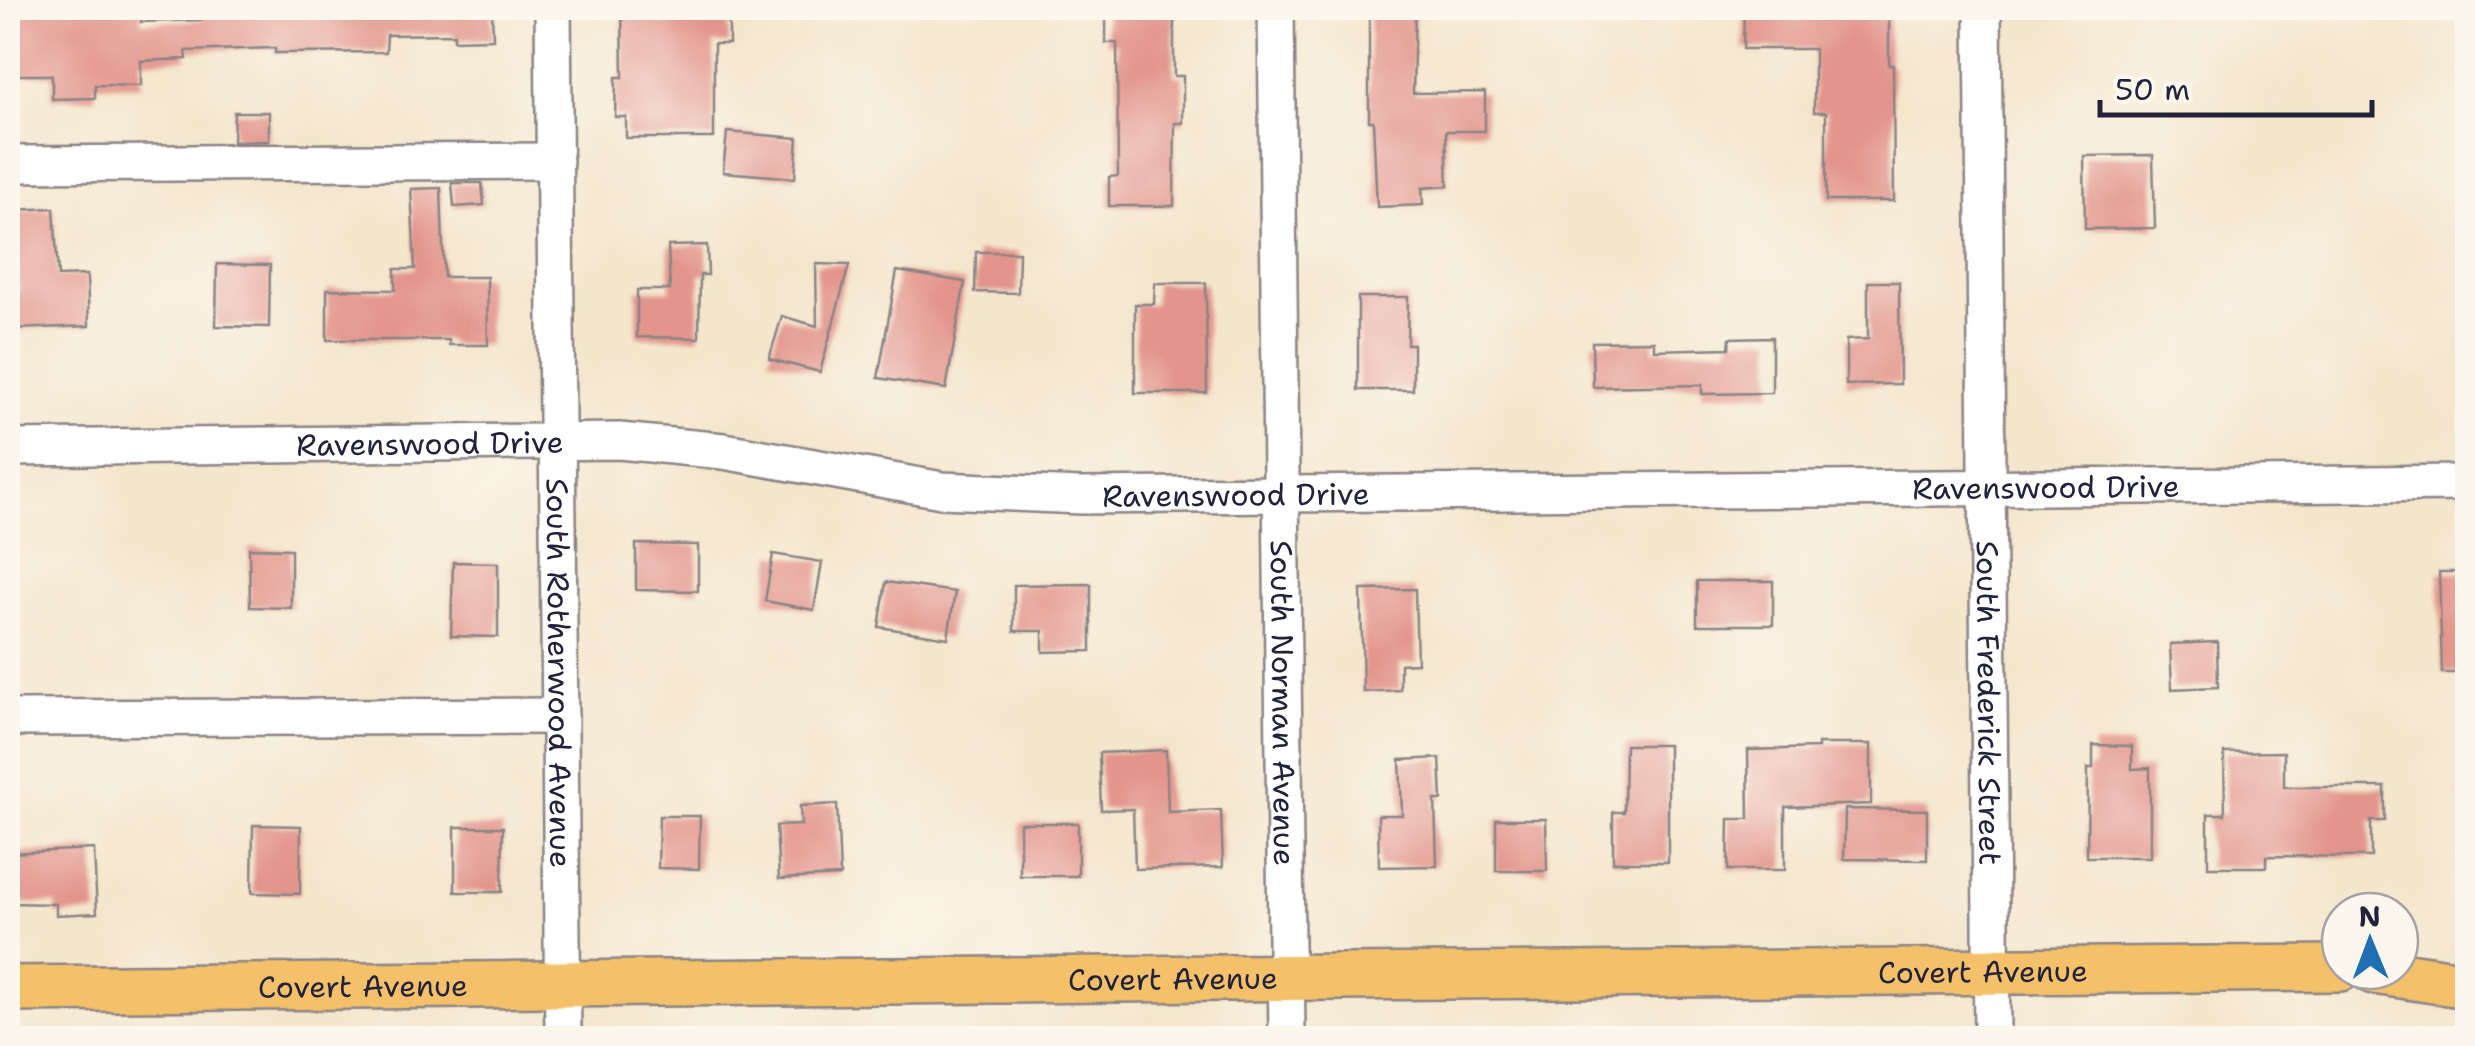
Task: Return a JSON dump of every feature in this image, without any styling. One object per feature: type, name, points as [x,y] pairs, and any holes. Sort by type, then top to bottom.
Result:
[{"type":"main road","name":"Covert Avenue","points":[[8,989],[2320,968]]},
{"type":"main road","points":[[2420,978],[2468,985]]},
{"type":"street","name":"South Rotherwood Avenue","points":[[553,8],[563,1038]]},
{"type":"street","name":"South Norman Avenue","points":[[1276,8],[1287,1038]]},
{"type":"street","name":"South Frederick Street","points":[[1983,8],[1992,1038]]},
{"type":"street","points":[[8,164],[554,162]]},
{"type":"street","name":"Ravenswood Drive","points":[[8,448],[618,441],[724,451],[942,490],[1081,496],[2468,484]]},
{"type":"street","points":[[8,718],[560,716]]},
{"type":"building","points":[[8,8],[142,8],[141,22],[201,20],[200,8],[492,8],[493,39],[454,40],[454,34],[387,35],[386,52],[275,53],[275,48],[186,51],[187,59],[141,61],[141,86],[95,85],[95,98],[52,99],[52,75],[8,75]]},
{"type":"building","points":[[729,8],[729,44],[714,44],[714,138],[626,138],[626,117],[615,117],[616,77],[623,77],[622,10]]},
{"type":"building","points":[[1106,8],[1174,8],[1174,76],[1183,76],[1183,123],[1175,123],[1174,206],[1109,206],[1109,177],[1118,176],[1117,43],[1106,43]]},
{"type":"building","points":[[1369,8],[1415,8],[1413,93],[1485,92],[1485,131],[1446,131],[1448,186],[1422,188],[1423,205],[1377,207],[1373,121],[1369,121]]},
{"type":"building","points":[[1744,8],[1889,8],[1894,201],[1826,201],[1826,112],[1814,112],[1814,49],[1743,49]]},
{"type":"building","points":[[234,112],[269,112],[269,141],[233,142]]},
{"type":"building","points":[[727,132],[798,138],[795,178],[723,172]]},
{"type":"building","points":[[2153,155],[2155,228],[2085,229],[2084,156]]},
{"type":"building","points":[[452,183],[482,183],[484,205],[454,207]]},
{"type":"building","points":[[441,188],[444,277],[487,277],[488,345],[449,345],[449,340],[327,340],[327,289],[395,290],[395,269],[415,269],[411,189]]},
{"type":"building","points":[[54,208],[58,276],[87,275],[89,326],[15,329],[14,292],[19,292],[14,210]]},
{"type":"building","points":[[707,245],[708,275],[700,275],[699,338],[637,337],[637,290],[670,290],[668,246]]},
{"type":"building","points":[[976,252],[1019,252],[1018,293],[975,292]]},
{"type":"building","points":[[217,264],[270,265],[269,327],[216,326]]},
{"type":"building","points":[[816,264],[849,265],[820,372],[769,359],[782,316],[817,326]]},
{"type":"building","points":[[897,271],[965,282],[946,389],[878,378]]},
{"type":"building","points":[[1868,282],[1899,282],[1900,384],[1846,385],[1846,340],[1868,339]]},
{"type":"building","points":[[1155,283],[1206,283],[1207,393],[1135,393],[1135,304],[1154,304]]},
{"type":"building","points":[[1358,297],[1408,297],[1407,344],[1413,344],[1413,390],[1358,390]]},
{"type":"building","points":[[1772,337],[1772,393],[1702,394],[1702,385],[1593,387],[1592,342],[1654,341],[1654,350],[1729,348],[1730,338]]},
{"type":"building","points":[[636,544],[698,545],[698,591],[636,590]]},
{"type":"building","points":[[249,548],[291,549],[291,608],[250,607]]},
{"type":"building","points":[[773,554],[822,562],[814,610],[765,601]]},
{"type":"building","points":[[453,562],[498,563],[498,637],[451,636]]},
{"type":"building","points":[[2439,572],[2468,572],[2468,673],[2442,673]]},
{"type":"building","points":[[1697,581],[1773,581],[1773,625],[1697,625]]},
{"type":"building","points":[[886,582],[955,592],[948,638],[879,627]]},
{"type":"building","points":[[1091,584],[1091,651],[1043,652],[1043,631],[1014,631],[1014,585]]},
{"type":"building","points":[[1415,589],[1417,663],[1400,664],[1400,690],[1363,692],[1361,590]]},
{"type":"building","points":[[2217,642],[2218,687],[2172,689],[2170,644]]},
{"type":"building","points":[[1818,744],[1871,744],[1871,804],[1785,807],[1785,870],[1728,870],[1729,819],[1749,819],[1748,750],[1818,748]]},
{"type":"building","points":[[1625,745],[1668,745],[1668,862],[1613,862],[1613,812],[1624,812]]},
{"type":"building","points":[[2093,745],[2132,746],[2132,769],[2150,768],[2150,857],[2087,857],[2088,768],[2093,768]]},
{"type":"building","points":[[1166,750],[1168,812],[1221,810],[1223,867],[1135,869],[1133,809],[1101,810],[1099,753]]},
{"type":"building","points":[[2284,752],[2284,787],[2385,787],[2385,821],[2371,821],[2371,857],[2266,856],[2266,867],[2208,867],[2208,814],[2225,814],[2224,753]]},
{"type":"building","points":[[1440,758],[1442,800],[1435,800],[1437,866],[1379,867],[1378,815],[1402,815],[1400,760]]},
{"type":"building","points":[[837,804],[840,876],[779,879],[776,826],[801,825],[800,806]]},
{"type":"building","points":[[1845,809],[1927,810],[1927,860],[1844,859]]},
{"type":"building","points":[[659,816],[700,816],[699,869],[658,868]]},
{"type":"building","points":[[1496,819],[1546,819],[1547,871],[1496,871]]},
{"type":"building","points":[[1020,823],[1078,823],[1078,876],[1020,876]]},
{"type":"building","points":[[253,825],[301,826],[300,894],[252,893]]},
{"type":"building","points":[[455,827],[503,827],[502,892],[455,892]]},
{"type":"building","points":[[94,849],[97,913],[56,915],[56,904],[8,903],[8,853]]}]
